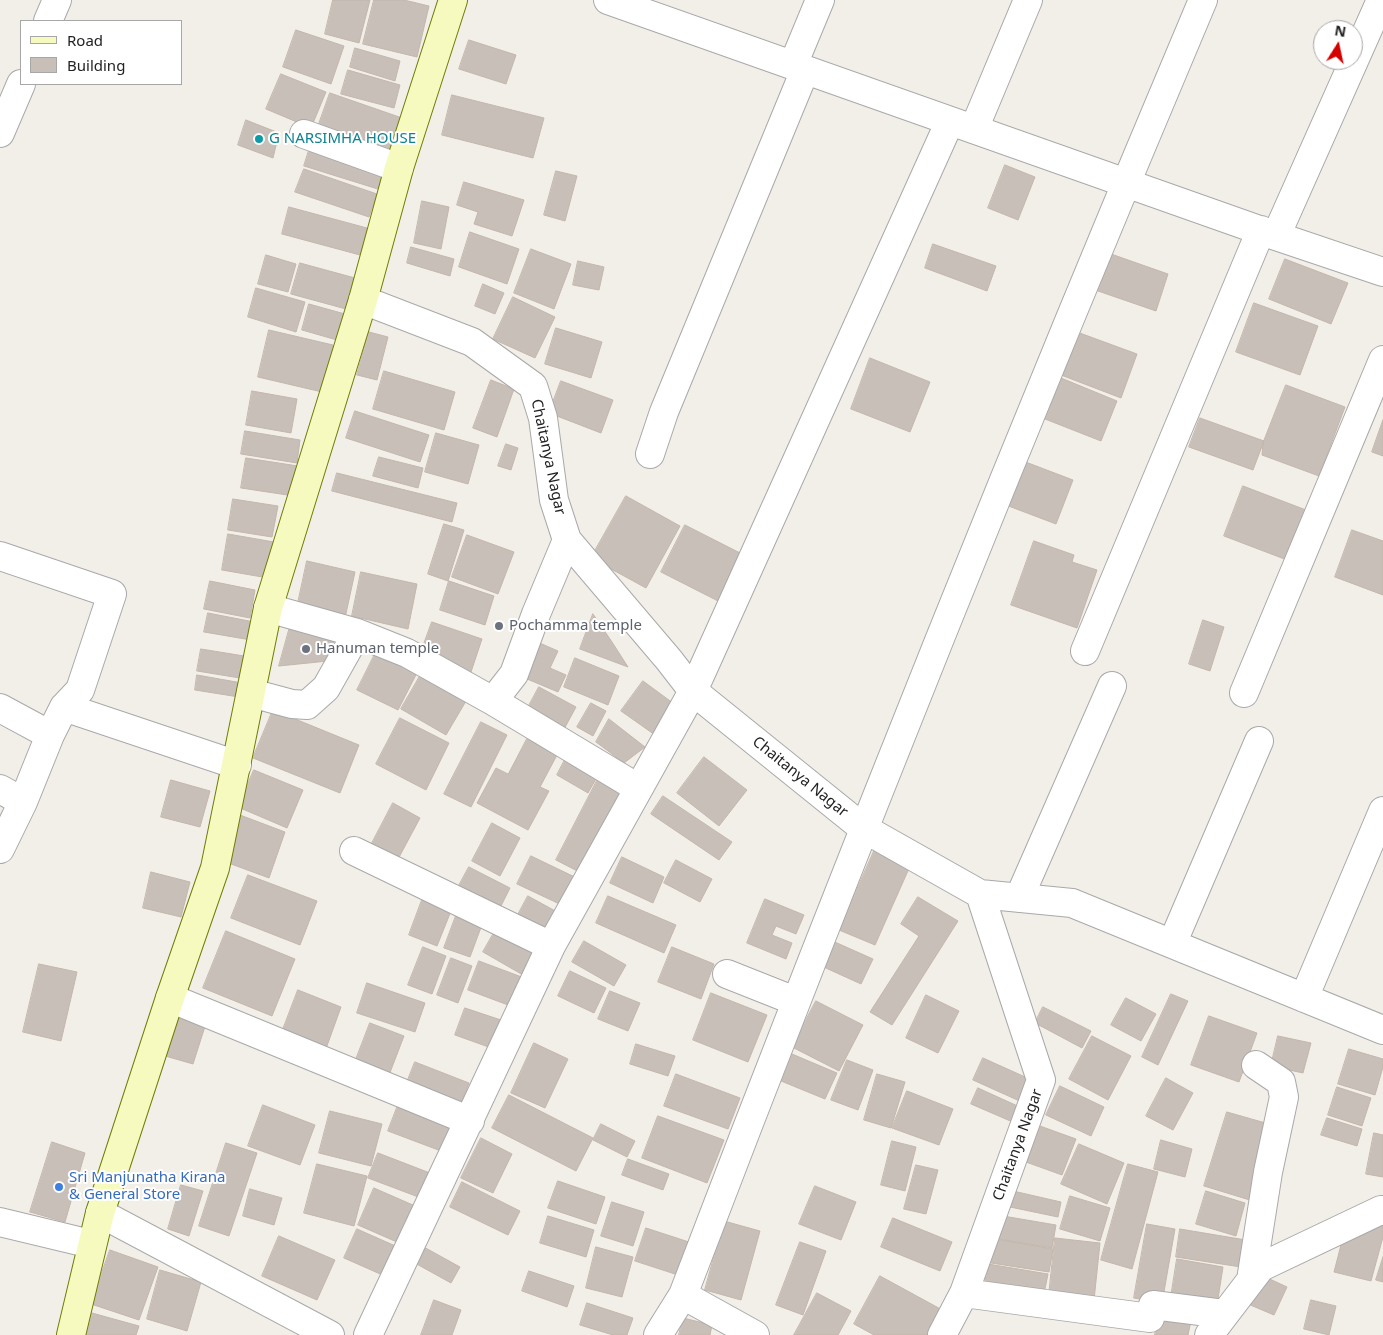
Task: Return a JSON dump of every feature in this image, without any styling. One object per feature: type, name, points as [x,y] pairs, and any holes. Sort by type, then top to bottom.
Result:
[{"type":"street","points":[[48,20],[57,0]]},
{"type":"street","points":[[71,1335],[91,1244],[100,1214],[170,998],[215,868],[268,608],[363,300],[399,168],[453,0]]},
{"type":"street","points":[[608,0],[1383,272]]},
{"type":"street","points":[[650,454],[664,412],[799,67],[820,0]]},
{"type":"street","points":[[368,1335],[551,946],[693,692],[962,125],[1028,0]]},
{"type":"street","points":[[658,1335],[683,1295],[863,828],[1126,183],[1203,0]]},
{"type":"street","points":[[1085,651],[1269,233],[1380,13]]},
{"type":"street","points":[[0,133],[21,85]]},
{"type":"street","points":[[304,134],[399,168]]},
{"type":"street","name":"Chaitanya Nagar","points":[[363,300],[472,342],[533,386],[542,418],[554,500],[567,540],[669,660],[693,692],[863,828],[980,894],[1041,1080],[964,1294],[942,1335]]},
{"type":"street","points":[[1244,693],[1383,360]]},
{"type":"street","points":[[493,701],[514,674],[536,614],[567,540]]},
{"type":"street","points":[[0,556],[112,594],[80,690],[64,707],[50,735],[11,795],[0,849]]},
{"type":"street","points":[[268,608],[356,633],[407,653],[493,701],[638,788]]},
{"type":"street","points":[[251,694],[292,704],[307,705],[326,688],[356,633]]},
{"type":"street","points":[[1019,898],[1112,686]]},
{"type":"street","points":[[64,707],[237,765]]},
{"type":"street","points":[[0,708],[50,735]]},
{"type":"street","points":[[1172,944],[1259,741]]},
{"type":"street","points":[[1304,998],[1383,811]]},
{"type":"street","points":[[354,851],[551,946]]},
{"type":"street","points":[[980,894],[1072,903],[1383,1030]]},
{"type":"street","points":[[728,974],[795,1001]]},
{"type":"street","points":[[170,998],[470,1121]]},
{"type":"street","points":[[1251,1280],[1268,1172],[1284,1097],[1281,1082],[1256,1064]]},
{"type":"street","points":[[964,1294],[1150,1318],[1153,1305],[1216,1324],[1261,1267],[1381,1210],[1383,1211]]},
{"type":"street","points":[[100,1214],[330,1335]]},
{"type":"street","points":[[0,1222],[91,1244]]},
{"type":"street","points":[[683,1295],[755,1335]]},
{"type":"building","points":[[333,0],[370,0],[359,43],[325,34]]},
{"type":"building","points":[[374,0],[404,0],[429,6],[417,57],[363,44]]},
{"type":"building","points":[[296,30],[344,46],[331,84],[283,67]]},
{"type":"building","points":[[469,40],[516,55],[506,84],[459,69]]},
{"type":"building","points":[[355,48],[400,61],[395,81],[350,67]]},
{"type":"building","points":[[348,70],[400,85],[394,108],[341,94]]},
{"type":"building","points":[[281,74],[326,92],[311,128],[266,109]]},
{"type":"building","points":[[330,93],[405,119],[390,161],[315,135]]},
{"type":"building","points":[[452,95],[544,118],[533,158],[442,135]]},
{"type":"building","name":"G NARSIMHA HOUSE","points":[[246,120],[279,133],[273,158],[238,145]]},
{"type":"building","points":[[311,144],[388,168],[381,190],[304,166]]},
{"type":"building","points":[[1005,165],[1035,177],[1018,220],[988,208]]},
{"type":"building","points":[[304,169],[377,194],[369,217],[295,192]]},
{"type":"building","points":[[556,171],[577,176],[565,221],[544,215]]},
{"type":"building","points":[[464,182],[524,200],[512,236],[474,224],[478,212],[457,205]]},
{"type":"building","points":[[422,201],[449,207],[441,249],[414,243]]},
{"type":"building","points":[[289,207],[367,228],[360,255],[282,234]]},
{"type":"building","points":[[470,232],[519,249],[507,284],[459,267]]},
{"type":"building","points":[[933,244],[996,266],[987,291],[925,268]]},
{"type":"building","points":[[411,247],[454,259],[450,276],[407,263]]},
{"type":"building","points":[[531,249],[571,264],[554,309],[514,293]]},
{"type":"building","points":[[1111,254],[1168,274],[1156,311],[1098,291]]},
{"type":"building","points":[[266,255],[296,264],[288,292],[258,284]]},
{"type":"building","points":[[1285,259],[1348,283],[1331,324],[1269,299]]},
{"type":"building","points":[[578,261],[604,267],[599,290],[573,285]]},
{"type":"building","points":[[300,263],[355,278],[346,309],[291,294]]},
{"type":"building","points":[[483,284],[504,293],[495,314],[475,306]]},
{"type":"building","points":[[256,288],[305,302],[296,332],[248,317]]},
{"type":"building","points":[[513,297],[555,317],[535,358],[493,339]]},
{"type":"building","points":[[1254,303],[1318,326],[1300,375],[1236,352]]},
{"type":"building","points":[[309,304],[345,314],[337,340],[302,330]]},
{"type":"building","points":[[556,328],[602,342],[591,378],[545,364]]},
{"type":"building","points":[[269,330],[333,345],[322,392],[258,377]]},
{"type":"building","points":[[369,332],[388,337],[377,380],[357,375]]},
{"type":"building","points":[[1077,332],[1137,354],[1121,398],[1061,375]]},
{"type":"building","points":[[870,358],[930,382],[910,432],[851,409]]},
{"type":"building","points":[[384,371],[455,392],[444,430],[373,409]]},
{"type":"building","points":[[1061,378],[1117,401],[1101,441],[1045,419]]},
{"type":"building","points":[[491,380],[514,389],[497,437],[473,428]]},
{"type":"building","points":[[561,381],[613,400],[601,433],[549,413]]},
{"type":"building","points":[[1286,385],[1345,407],[1319,476],[1262,455],[1263,443]]},
{"type":"building","points":[[252,391],[297,399],[291,433],[246,425]]},
{"type":"building","points":[[355,411],[429,435],[420,462],[346,438]]},
{"type":"building","points":[[1200,418],[1264,441],[1253,470],[1189,447]]},
{"type":"building","points":[[1383,420],[1383,456],[1372,452]]},
{"type":"building","points":[[245,431],[300,440],[297,463],[241,454]]},
{"type":"building","points":[[436,433],[479,445],[468,484],[425,472]]},
{"type":"building","points":[[506,444],[518,448],[511,470],[498,466]]},
{"type":"building","points":[[379,457],[423,468],[418,488],[373,476]]},
{"type":"building","points":[[246,458],[298,466],[294,496],[241,488]]},
{"type":"building","points":[[1015,458],[1073,480],[1056,524],[998,502]]},
{"type":"building","points":[[337,473],[457,503],[452,522],[332,491]]},
{"type":"building","points":[[1243,486],[1306,510],[1287,560],[1224,536]]},
{"type":"building","points":[[626,496],[680,526],[646,588],[591,558]]},
{"type":"building","points":[[233,499],[278,506],[272,537],[228,530]]},
{"type":"building","points":[[444,524],[464,530],[448,581],[428,574]]},
{"type":"building","points":[[685,525],[744,555],[720,602],[661,572]]},
{"type":"building","points":[[1352,530],[1383,541],[1383,595],[1335,577]]},
{"type":"building","points":[[228,534],[274,542],[268,578],[222,570]]},
{"type":"building","points":[[467,535],[514,552],[498,594],[452,577]]},
{"type":"building","points":[[1034,541],[1074,555],[1072,562],[1097,570],[1077,628],[1011,605]]},
{"type":"building","points":[[307,561],[355,572],[345,618],[297,608]]},
{"type":"building","points":[[361,572],[417,584],[408,629],[352,616]]},
{"type":"building","points":[[210,581],[255,590],[250,618],[204,609]]},
{"type":"building","points":[[449,581],[494,596],[485,625],[440,610]]},
{"type":"building","points":[[208,613],[254,622],[251,640],[204,632]]},
{"type":"building","points":[[593,614],[612,642],[628,667],[580,649]]},
{"type":"building","points":[[1203,620],[1224,627],[1210,671],[1189,664]]},
{"type":"building","points":[[432,622],[482,639],[471,672],[420,655]]},
{"type":"building","points":[[291,623],[335,637],[328,661],[279,666]]},
{"type":"building","points":[[535,641],[558,651],[550,668],[566,675],[558,692],[520,676]]},
{"type":"building","points":[[378,648],[419,669],[398,710],[357,690]]},
{"type":"building","points":[[201,649],[244,656],[240,678],[197,671]]},
{"type":"building","points":[[575,658],[619,676],[608,705],[564,687]]},
{"type":"building","points":[[424,669],[469,696],[446,735],[401,709]]},
{"type":"building","points":[[197,675],[242,683],[239,697],[195,690]]},
{"type":"building","points":[[643,681],[677,706],[655,735],[621,711]]},
{"type":"building","points":[[539,687],[576,707],[562,733],[525,713]]},
{"type":"building","points":[[591,703],[606,711],[593,736],[577,727]]},
{"type":"building","points":[[273,710],[359,745],[340,793],[253,758]]},
{"type":"building","points":[[400,718],[449,743],[426,790],[376,764]]},
{"type":"building","points":[[609,719],[645,747],[624,763],[596,742]]},
{"type":"building","points":[[481,722],[507,735],[471,807],[444,794]]},
{"type":"building","points":[[527,739],[557,755],[540,787],[549,791],[528,830],[477,803],[496,768],[508,774]]},
{"type":"building","points":[[569,752],[601,770],[588,793],[557,775]]},
{"type":"building","points":[[704,757],[747,790],[719,826],[677,793]]},
{"type":"building","points":[[254,770],[303,790],[287,828],[238,807]]},
{"type":"building","points":[[602,771],[633,787],[587,876],[556,860]]},
{"type":"building","points":[[171,780],[210,791],[200,827],[161,817]]},
{"type":"building","points":[[663,796],[732,842],[719,860],[651,814]]},
{"type":"building","points":[[393,803],[420,818],[397,861],[370,847]]},
{"type":"building","points":[[240,815],[285,832],[269,878],[223,861]]},
{"type":"building","points":[[492,823],[520,838],[500,876],[472,861]]},
{"type":"building","points":[[875,849],[911,864],[875,945],[839,930]]},
{"type":"building","points":[[531,856],[581,880],[568,908],[517,884]]},
{"type":"building","points":[[622,857],[664,877],[653,903],[610,883]]},
{"type":"building","points":[[676,860],[712,879],[700,902],[664,883]]},
{"type":"building","points":[[469,867],[510,888],[497,914],[455,893]]},
{"type":"building","points":[[151,872],[190,882],[181,917],[143,908]]},
{"type":"building","points":[[248,875],[317,901],[300,945],[231,918]]},
{"type":"building","points":[[528,896],[559,913],[545,940],[513,924]]},
{"type":"building","points":[[608,896],[676,925],[664,953],[596,923]]},
{"type":"building","points":[[918,897],[958,921],[892,1025],[870,1012],[919,936],[901,924]]},
{"type":"building","points":[[765,899],[804,915],[796,934],[776,926],[772,935],[792,943],[786,959],[747,943]]},
{"type":"building","points":[[422,900],[451,911],[437,946],[409,935]]},
{"type":"building","points":[[457,913],[483,922],[470,957],[444,948]]},
{"type":"building","points":[[226,931],[295,959],[272,1016],[203,988]]},
{"type":"building","points":[[495,931],[542,958],[530,979],[483,952]]},
{"type":"building","points":[[828,939],[873,959],[861,984],[817,964]]},
{"type":"building","points":[[584,941],[626,965],[614,986],[572,962]]},
{"type":"building","points":[[423,947],[446,956],[432,994],[408,985]]},
{"type":"building","points":[[672,947],[714,964],[701,999],[658,982]]},
{"type":"building","points":[[451,958],[472,966],[458,1003],[437,995]]},
{"type":"building","points":[[479,961],[527,979],[516,1008],[468,990]]},
{"type":"building","points":[[39,964],[77,972],[61,1041],[23,1032]]},
{"type":"building","points":[[570,971],[606,988],[594,1013],[558,996]]},
{"type":"building","points":[[367,983],[425,1003],[415,1032],[357,1013]]},
{"type":"building","points":[[298,990],[341,1007],[323,1057],[279,1040]]},
{"type":"building","points":[[610,991],[640,1003],[628,1031],[598,1019]]},
{"type":"building","points":[[711,993],[767,1015],[748,1062],[693,1040]]},
{"type":"building","points":[[1171,994],[1188,1001],[1158,1065],[1142,1057]]},
{"type":"building","points":[[926,995],[959,1011],[938,1053],[906,1038]]},
{"type":"building","points":[[1126,998],[1156,1014],[1141,1041],[1111,1025]]},
{"type":"building","points":[[816,1001],[863,1025],[839,1071],[792,1047]]},
{"type":"building","points":[[169,1006],[208,1017],[193,1064],[155,1053]]},
{"type":"building","points":[[1043,1007],[1091,1031],[1082,1048],[1035,1023]]},
{"type":"building","points":[[465,1008],[507,1022],[497,1050],[455,1035]]},
{"type":"building","points":[[1209,1016],[1257,1033],[1239,1082],[1191,1065]]},
{"type":"building","points":[[370,1023],[404,1036],[386,1083],[352,1070]]},
{"type":"building","points":[[1092,1036],[1131,1056],[1108,1100],[1069,1079]]},
{"type":"building","points":[[1278,1036],[1311,1043],[1303,1073],[1271,1066]]},
{"type":"building","points":[[534,1043],[568,1059],[545,1108],[511,1093]]},
{"type":"building","points":[[636,1044],[675,1056],[668,1076],[630,1064]]},
{"type":"building","points":[[1349,1049],[1383,1059],[1383,1067],[1375,1095],[1338,1084]]},
{"type":"building","points":[[792,1054],[837,1073],[825,1099],[781,1081]]},
{"type":"building","points":[[983,1058],[1034,1081],[1024,1103],[973,1080]]},
{"type":"building","points":[[847,1060],[873,1070],[858,1110],[831,1100]]},
{"type":"building","points":[[415,1062],[469,1083],[458,1110],[404,1090]]},
{"type":"building","points":[[676,1074],[740,1098],[728,1129],[664,1106]]},
{"type":"building","points":[[877,1074],[905,1082],[891,1128],[864,1120]]},
{"type":"building","points":[[1166,1078],[1193,1093],[1173,1130],[1146,1116]]},
{"type":"building","points":[[1060,1086],[1104,1107],[1091,1136],[1046,1115]]},
{"type":"building","points":[[1337,1087],[1371,1098],[1362,1126],[1328,1115]]},
{"type":"building","points":[[978,1088],[1022,1108],[1015,1123],[971,1104]]},
{"type":"building","points":[[907,1091],[953,1109],[939,1145],[892,1128]]},
{"type":"building","points":[[509,1095],[593,1138],[576,1171],[492,1128]]},
{"type":"building","points":[[400,1100],[453,1120],[441,1151],[388,1131]]},
{"type":"building","points":[[263,1105],[315,1125],[300,1165],[248,1146]]},
{"type":"building","points":[[330,1111],[382,1124],[371,1166],[319,1153]]},
{"type":"building","points":[[1227,1112],[1276,1126],[1253,1201],[1204,1186]]},
{"type":"building","points":[[658,1116],[724,1140],[707,1183],[642,1158]]},
{"type":"building","points":[[1327,1118],[1362,1129],[1357,1146],[1321,1135]]},
{"type":"building","points":[[601,1124],[635,1141],[627,1157],[593,1140]]},
{"type":"building","points":[[1040,1126],[1076,1139],[1062,1175],[1026,1162]]},
{"type":"building","points":[[1374,1133],[1383,1135],[1383,1177],[1366,1174]]},
{"type":"building","points":[[481,1138],[512,1154],[493,1193],[461,1178]]},
{"type":"building","points":[[1161,1140],[1192,1149],[1185,1177],[1154,1169]]},
{"type":"building","points":[[892,1141],[916,1147],[905,1191],[881,1185]]},
{"type":"building","points":[[52,1142],[85,1153],[65,1222],[30,1212]]},
{"type":"building","points":[[226,1143],[257,1153],[229,1236],[199,1226]]},
{"type":"building","points":[[1079,1144],[1124,1163],[1107,1204],[1061,1184]]},
{"type":"building","points":[[378,1153],[430,1173],[421,1198],[368,1178]]},
{"type":"building","points":[[628,1159],[669,1174],[663,1190],[622,1175]]},
{"type":"building","points":[[317,1164],[367,1176],[354,1226],[304,1213]]},
{"type":"building","points":[[1128,1164],[1158,1172],[1132,1269],[1101,1260]]},
{"type":"building","points":[[916,1165],[938,1170],[926,1214],[904,1209]]},
{"type":"building","points":[[558,1181],[605,1197],[596,1224],[548,1208]]},
{"type":"building","points":[[462,1182],[520,1211],[508,1235],[450,1207]]},
{"type":"building","points":[[181,1185],[203,1191],[189,1236],[168,1229]]},
{"type":"building","points":[[815,1186],[856,1202],[841,1240],[799,1224]]},
{"type":"building","points":[[374,1188],[422,1209],[406,1246],[358,1225]]},
{"type":"building","points":[[250,1189],[282,1198],[274,1225],[243,1216]]},
{"type":"building","points":[[1013,1191],[1061,1202],[1058,1217],[1010,1207]]},
{"type":"building","points":[[1206,1191],[1245,1203],[1236,1236],[1196,1224]]},
{"type":"building","points":[[1070,1196],[1110,1208],[1100,1241],[1060,1229]]},
{"type":"building","points":[[612,1202],[644,1212],[633,1246],[601,1236]]},
{"type":"building","points":[[548,1216],[594,1230],[586,1257],[540,1243]]},
{"type":"building","points":[[1003,1216],[1056,1225],[1052,1248],[999,1239]]},
{"type":"building","points":[[893,1218],[952,1242],[940,1271],[881,1247]]},
{"type":"building","points":[[724,1221],[760,1231],[741,1300],[705,1290]]},
{"type":"building","points":[[1383,1222],[1383,1237],[1371,1281],[1334,1272],[1342,1241]]},
{"type":"building","points":[[1147,1224],[1175,1229],[1162,1303],[1134,1298]]},
{"type":"building","points":[[646,1228],[692,1243],[681,1276],[635,1261]]},
{"type":"building","points":[[357,1229],[400,1248],[387,1277],[344,1258]]},
{"type":"building","points":[[1180,1229],[1246,1240],[1241,1267],[1176,1257]]},
{"type":"building","points":[[279,1236],[335,1260],[317,1300],[262,1276]]},
{"type":"building","points":[[1055,1238],[1100,1243],[1094,1300],[1049,1295]]},
{"type":"building","points":[[995,1239],[1053,1249],[1049,1272],[991,1263]]},
{"type":"building","points":[[800,1242],[826,1251],[803,1315],[776,1305]]},
{"type":"building","points":[[422,1246],[460,1267],[451,1283],[413,1262]]},
{"type":"building","points":[[596,1247],[633,1257],[622,1297],[586,1288]]},
{"type":"building","points":[[110,1250],[158,1267],[139,1320],[91,1304]]},
{"type":"building","points":[[1383,1257],[1383,1282],[1376,1280]]},
{"type":"building","points":[[1177,1259],[1223,1267],[1217,1305],[1171,1297]]},
{"type":"building","points":[[988,1264],[1048,1274],[1044,1294],[985,1284]]},
{"type":"building","points":[[160,1270],[201,1282],[187,1331],[147,1319]]},
{"type":"building","points":[[529,1271],[574,1286],[567,1307],[522,1291]]},
{"type":"building","points":[[1261,1275],[1287,1287],[1274,1315],[1248,1304]]},
{"type":"building","points":[[880,1276],[946,1312],[934,1335],[874,1335],[854,1324]]},
{"type":"building","points":[[817,1293],[851,1311],[838,1335],[794,1335]]},
{"type":"building","points":[[434,1300],[461,1310],[452,1335],[421,1335]]},
{"type":"building","points":[[1311,1300],[1336,1306],[1329,1335],[1304,1329]]},
{"type":"building","points":[[587,1303],[633,1318],[627,1335],[613,1335],[580,1325]]},
{"type":"building","points":[[1159,1310],[1192,1316],[1188,1335],[1155,1335]]},
{"type":"building","points":[[92,1313],[139,1326],[136,1335],[86,1335]]},
{"type":"building","points":[[683,1318],[712,1325],[710,1335],[679,1335]]},
{"type":"place","name":"G NARSIMHA HOUSE","points":[[259,139]]},
{"type":"place","name":"Pochamma temple","points":[[499,626]]},
{"type":"place","name":"Hanuman temple","points":[[306,649]]},
{"type":"place","name":"Sri Manjunatha Kirana & General Store","points":[[59,1187]]}]
